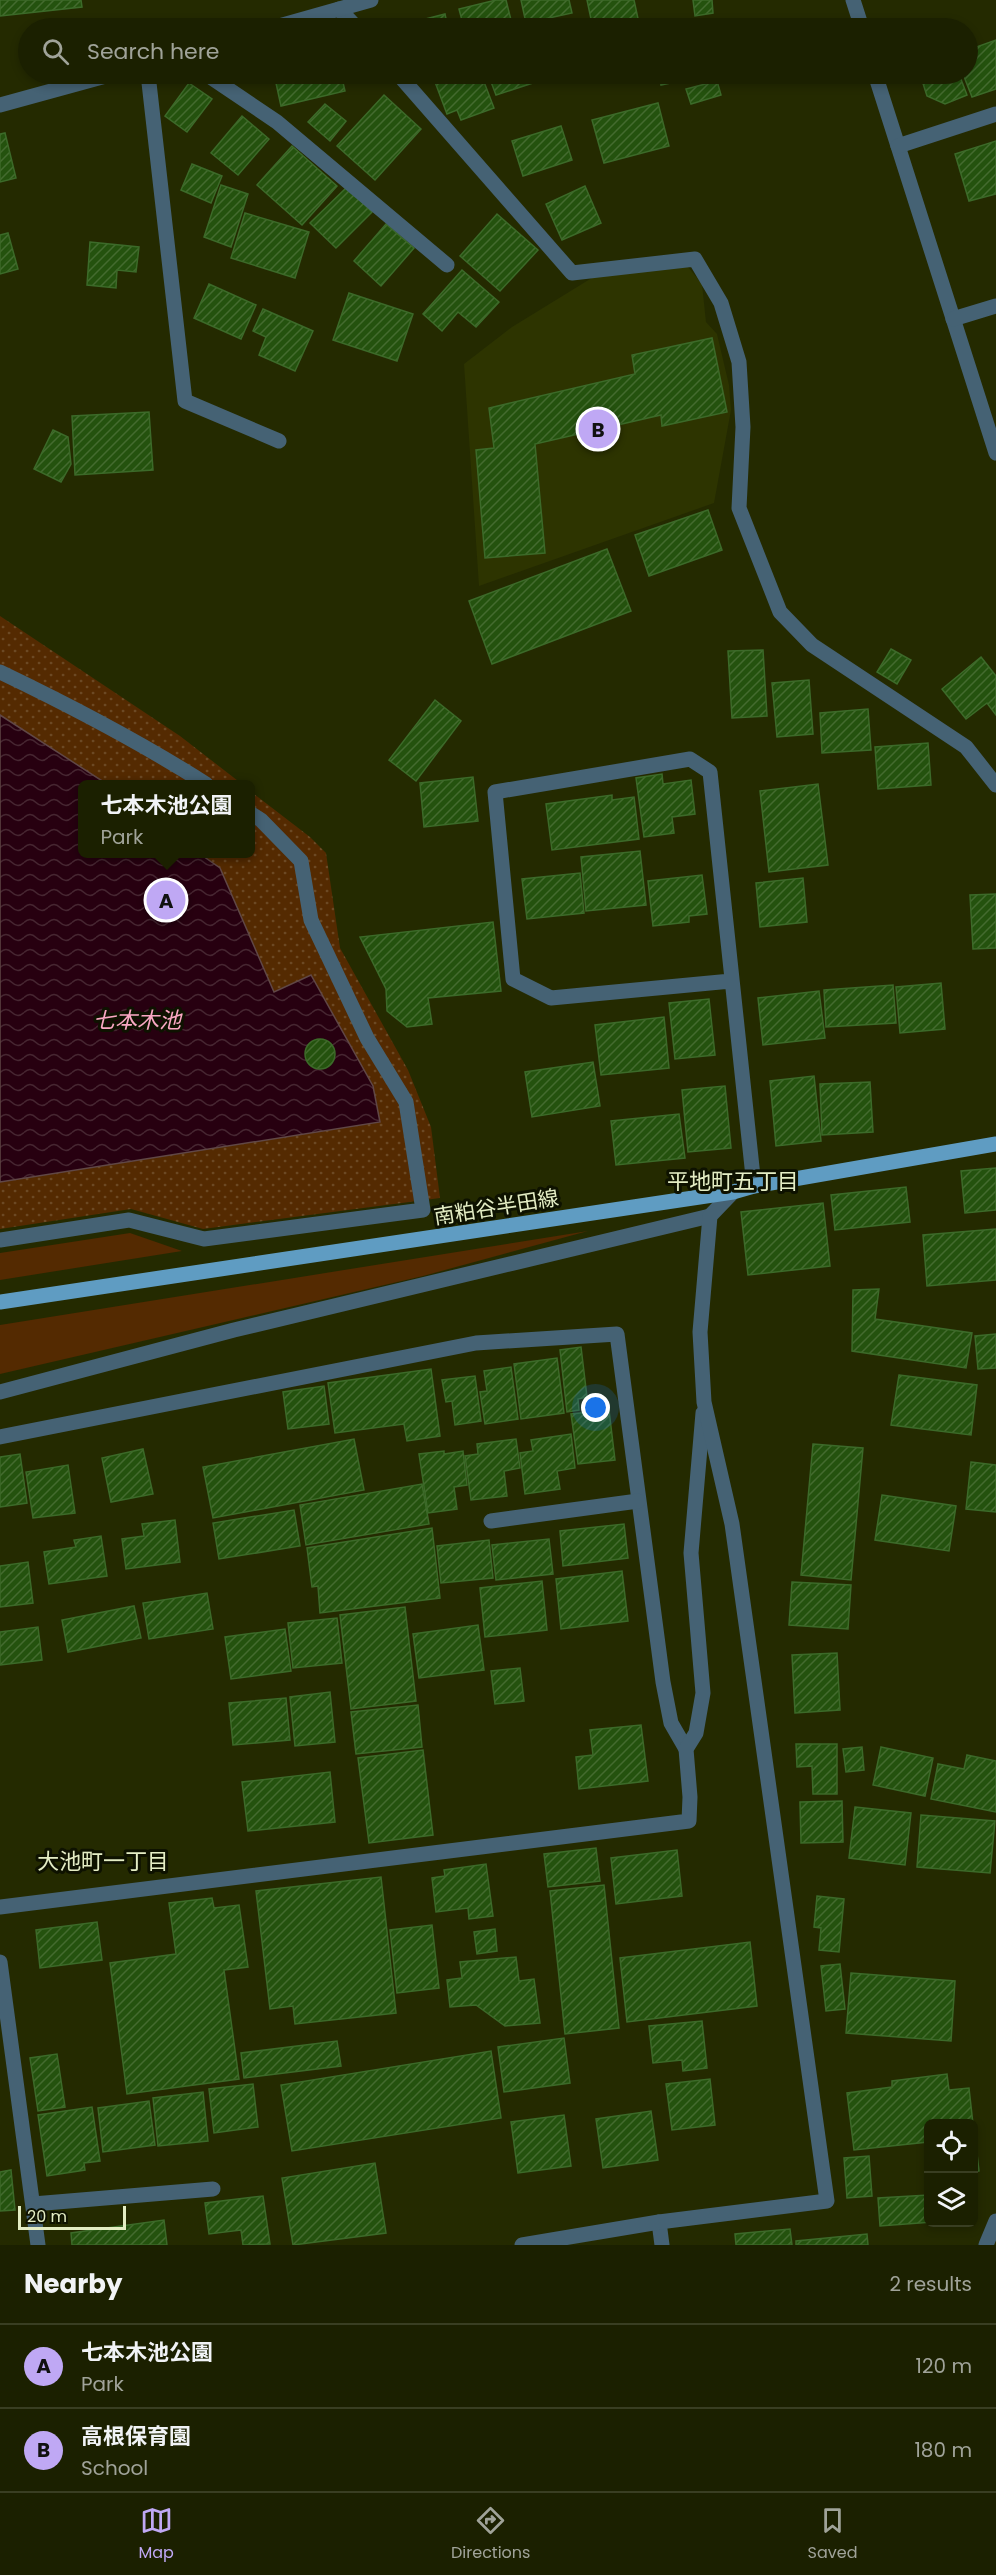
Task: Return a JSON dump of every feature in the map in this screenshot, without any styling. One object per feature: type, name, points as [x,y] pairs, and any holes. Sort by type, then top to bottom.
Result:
[{"type":"main road","name":"南粕谷半田線","points":[[0,1302],[733,1192],[754,1186],[996,1144]]},
{"type":"street","points":[[307,18],[371,0]]},
{"type":"street","points":[[853,0],[859,18]]},
{"type":"street","points":[[339,9],[348,18]]},
{"type":"street","points":[[0,105],[77,84]]},
{"type":"street","points":[[149,84],[185,401],[279,441]]},
{"type":"street","points":[[221,84],[278,122],[447,265]]},
{"type":"street","points":[[407,84],[572,273],[695,259],[720,303],[739,362],[742,427],[739,508],[780,612],[812,645],[966,747],[996,785]]},
{"type":"street","points":[[878,84],[996,453]]},
{"type":"street","points":[[898,146],[996,114]]},
{"type":"street","points":[[953,319],[996,306]]},
{"type":"street","points":[[0,672],[76,708],[200,780]]},
{"type":"street","points":[[731,981],[551,998],[513,979],[495,792],[690,759],[710,772],[754,1186]]},
{"type":"street","points":[[0,1240],[129,1220],[204,1239],[423,1210],[406,1102],[367,1038],[311,920],[301,861],[255,816]]},
{"type":"street","points":[[0,1392],[234,1330],[710,1216],[733,1192]]},
{"type":"street","points":[[686,1749],[696,1733],[703,1693],[691,1553],[704,1402],[700,1332],[710,1216]]},
{"type":"street","points":[[0,1437],[476,1343],[617,1334],[663,1682],[671,1723],[686,1749],[690,1797],[689,1821],[0,1907]]},
{"type":"street","points":[[522,2245],[659,2222],[827,2201],[732,1524],[704,1402]]},
{"type":"street","points":[[491,1521],[638,1501]]},
{"type":"street","points":[[0,1962],[38,2245]]},
{"type":"street","points":[[33,2204],[213,2189]]},
{"type":"street","points":[[986,2245],[996,2221]]},
{"type":"street","points":[[659,2222],[662,2245]]},
{"type":"shaded area","points":[[688,267],[702,284],[706,322],[717,334],[729,385],[731,410],[714,503],[479,586],[464,364],[512,327],[595,276]]},
{"type":"shaded area","points":[[0,616],[180,736],[237,780],[78,780],[78,858],[255,858],[255,795],[310,837],[326,853],[340,948],[408,1070],[431,1127],[440,1198],[203,1229],[131,1209],[0,1229]]},
{"type":"shaded area","points":[[588,1231],[423,1276],[0,1374],[0,1325]]},
{"type":"shaded area","points":[[130,1233],[182,1251],[0,1280],[0,1253]]},
{"type":"water","name":"七本木池","points":[[0,715],[101,780],[78,780],[78,858],[206,858],[220,868],[274,992],[311,975],[373,1086],[380,1122],[0,1182]]},
{"type":"building","points":[[0,0],[81,0],[82,7],[0,16]]},
{"type":"building","points":[[496,0],[506,0],[510,18],[461,18],[459,9]]},
{"type":"building","points":[[521,0],[569,0],[572,13],[549,18],[525,18]]},
{"type":"building","points":[[587,0],[634,0],[638,18],[591,18]]},
{"type":"building","points":[[693,0],[712,0],[713,13],[695,16]]},
{"type":"building","points":[[445,14],[446,18],[429,18]]},
{"type":"building","points":[[996,40],[996,89],[972,97],[967,84],[978,84],[978,46]]},
{"type":"building","points":[[188,84],[212,99],[187,132],[165,116]]},
{"type":"building","points":[[276,84],[343,84],[345,91],[281,106]]},
{"type":"building","points":[[436,84],[485,84],[494,108],[461,120],[457,110],[447,114]]},
{"type":"building","points":[[492,84],[530,84],[496,95]]},
{"type":"building","points":[[705,84],[718,84],[721,95],[691,104],[686,89]]},
{"type":"building","points":[[923,84],[963,84],[967,95],[945,104],[927,96]]},
{"type":"building","points":[[384,95],[421,129],[375,180],[337,146]]},
{"type":"building","points":[[658,103],[669,146],[604,163],[592,120]]},
{"type":"building","points":[[325,104],[346,121],[330,141],[308,122]]},
{"type":"building","points":[[242,116],[269,139],[238,175],[211,153]]},
{"type":"building","points":[[561,126],[572,160],[523,176],[512,141]]},
{"type":"building","points":[[5,133],[16,178],[0,182],[0,134]]},
{"type":"building","points":[[996,141],[996,194],[969,201],[955,154]]},
{"type":"building","points":[[292,146],[337,186],[302,225],[257,185]]},
{"type":"building","points":[[192,164],[222,176],[211,203],[181,190]]},
{"type":"building","points":[[221,185],[248,194],[231,247],[204,237]]},
{"type":"building","points":[[585,186],[601,223],[562,240],[546,204]]},
{"type":"building","points":[[347,187],[372,212],[336,248],[310,223]]},
{"type":"building","points":[[245,213],[309,232],[295,278],[231,258]]},
{"type":"building","points":[[497,214],[538,250],[500,291],[460,256]]},
{"type":"building","points":[[386,224],[414,248],[381,286],[354,261]]},
{"type":"building","points":[[8,233],[18,269],[0,274],[0,235]]},
{"type":"building","points":[[90,242],[139,247],[136,272],[117,270],[116,288],[87,285]]},
{"type":"building","points":[[462,270],[499,302],[476,327],[458,312],[442,331],[423,314]]},
{"type":"building","points":[[209,284],[256,305],[241,339],[194,318]]},
{"type":"building","points":[[349,293],[413,314],[397,361],[333,340]]},
{"type":"building","points":[[263,309],[313,331],[295,371],[259,355],[266,337],[253,331]]},
{"type":"building","points":[[712,338],[727,412],[662,426],[661,415],[535,444],[545,553],[485,558],[476,450],[494,448],[489,408],[635,374],[632,355]]},
{"type":"building","points":[[149,412],[153,470],[75,475],[72,416]]},
{"type":"building","points":[[53,430],[68,437],[71,464],[61,482],[34,469]]},
{"type":"building","points":[[708,510],[722,550],[649,576],[635,535]]},
{"type":"building","points":[[607,549],[631,611],[492,664],[469,601]]},
{"type":"building","points":[[891,649],[911,660],[897,684],[877,672]]},
{"type":"building","points":[[763,650],[767,716],[732,718],[728,651]]},
{"type":"building","points":[[981,657],[996,676],[996,715],[987,703],[966,719],[942,689]]},
{"type":"building","points":[[809,680],[813,734],[777,737],[772,683]]},
{"type":"building","points":[[435,700],[461,721],[416,781],[389,760]]},
{"type":"building","points":[[868,709],[871,750],[822,753],[820,713]]},
{"type":"building","points":[[928,743],[931,785],[878,789],[875,747]]},
{"type":"building","points":[[662,774],[663,784],[691,780],[695,814],[672,817],[674,833],[644,837],[636,778]]},
{"type":"building","points":[[473,777],[478,821],[424,827],[420,783]]},
{"type":"building","points":[[818,784],[828,865],[769,872],[760,791]]},
{"type":"building","points":[[612,795],[612,800],[634,797],[639,839],[552,850],[546,804]]},
{"type":"building","points":[[640,851],[646,905],[586,911],[581,857]]},
{"type":"building","points":[[580,873],[584,913],[527,919],[522,879]]},
{"type":"building","points":[[702,875],[707,914],[689,916],[689,922],[653,926],[648,881]]},
{"type":"building","points":[[803,878],[807,922],[760,927],[756,883]]},
{"type":"building","points":[[996,894],[996,948],[973,949],[970,895]]},
{"type":"building","points":[[493,922],[501,991],[428,998],[432,1024],[407,1027],[387,1011],[386,989],[360,937]]},
{"type":"building","points":[[941,983],[945,1029],[900,1033],[896,987]]},
{"type":"building","points":[[893,985],[896,1023],[826,1027],[824,990]]},
{"type":"building","points":[[819,991],[825,1038],[763,1045],[758,998]]},
{"type":"building","points":[[709,999],[715,1055],[675,1059],[669,1003]]},
{"type":"building","points":[[664,1017],[669,1068],[601,1075],[595,1025]]},
{"type":"building","points":[[320,1039],[331,1043],[335,1054],[331,1065],[320,1069],[309,1065],[305,1054],[309,1043]]},
{"type":"building","points":[[593,1062],[600,1106],[532,1117],[525,1072]]},
{"type":"building","points":[[814,1076],[821,1141],[776,1146],[770,1081]]},
{"type":"building","points":[[870,1082],[873,1132],[822,1135],[820,1084]]},
{"type":"building","points":[[725,1086],[731,1148],[688,1152],[682,1090]]},
{"type":"building","points":[[679,1114],[685,1158],[616,1165],[611,1121]]},
{"type":"building","points":[[996,1168],[996,1210],[965,1213],[961,1171]]},
{"type":"building","points":[[906,1187],[910,1222],[835,1230],[831,1195]]},
{"type":"building","points":[[823,1203],[830,1266],[748,1275],[741,1212]]},
{"type":"building","points":[[996,1229],[996,1280],[927,1286],[923,1235]]},
{"type":"building","points":[[879,1289],[875,1319],[972,1333],[966,1368],[852,1351],[853,1290]]},
{"type":"building","points":[[996,1334],[996,1368],[978,1369],[975,1336]]},
{"type":"building","points":[[581,1347],[587,1397],[578,1399],[579,1410],[567,1412],[560,1350]]},
{"type":"building","points":[[557,1358],[564,1413],[521,1419],[514,1364]]},
{"type":"building","points":[[511,1367],[518,1419],[485,1424],[480,1392],[487,1391],[484,1371]]},
{"type":"building","points":[[431,1369],[440,1436],[407,1441],[404,1424],[335,1433],[328,1383]]},
{"type":"building","points":[[899,1375],[977,1385],[971,1435],[891,1425]]},
{"type":"building","points":[[475,1376],[481,1421],[455,1425],[452,1401],[446,1402],[442,1380]]},
{"type":"building","points":[[324,1386],[329,1424],[288,1429],[283,1392]]},
{"type":"building","points":[[609,1410],[615,1460],[578,1464],[571,1414]]},
{"type":"building","points":[[571,1434],[575,1468],[557,1471],[560,1489],[525,1494],[520,1453],[533,1451],[531,1440]]},
{"type":"building","points":[[354,1439],[364,1490],[213,1518],[203,1467]]},
{"type":"building","points":[[516,1439],[520,1468],[504,1471],[507,1496],[471,1500],[465,1456],[478,1454],[477,1444]]},
{"type":"building","points":[[813,1444],[863,1448],[851,1580],[801,1575]]},
{"type":"building","points":[[143,1449],[153,1494],[111,1502],[102,1458]]},
{"type":"building","points":[[444,1451],[444,1454],[463,1451],[467,1485],[454,1487],[457,1509],[428,1513],[419,1454]]},
{"type":"building","points":[[20,1454],[27,1503],[0,1507],[0,1457]]},
{"type":"building","points":[[971,1462],[996,1465],[996,1512],[966,1509]]},
{"type":"building","points":[[68,1465],[75,1513],[33,1518],[26,1472]]},
{"type":"building","points":[[422,1484],[429,1524],[306,1545],[300,1505]]},
{"type":"building","points":[[882,1495],[956,1506],[949,1551],[875,1540]]},
{"type":"building","points":[[294,1510],[300,1546],[219,1559],[213,1523]]},
{"type":"building","points":[[175,1520],[180,1562],[126,1569],[122,1539],[144,1536],[142,1524]]},
{"type":"building","points":[[624,1524],[628,1558],[563,1566],[560,1531]]},
{"type":"building","points":[[432,1528],[440,1598],[320,1613],[318,1586],[312,1587],[307,1548]]},
{"type":"building","points":[[101,1536],[107,1576],[49,1584],[44,1552],[76,1547],[74,1540]]},
{"type":"building","points":[[549,1539],[553,1574],[496,1580],[492,1545]]},
{"type":"building","points":[[489,1540],[493,1578],[441,1583],[437,1546]]},
{"type":"building","points":[[28,1562],[33,1603],[0,1607],[0,1566]]},
{"type":"building","points":[[622,1571],[628,1621],[561,1629],[556,1579]]},
{"type":"building","points":[[542,1581],[547,1630],[485,1637],[480,1588]]},
{"type":"building","points":[[792,1582],[851,1585],[848,1629],[789,1625]]},
{"type":"building","points":[[207,1593],[213,1629],[149,1639],[143,1603]]},
{"type":"building","points":[[134,1606],[141,1638],[68,1652],[62,1620]]},
{"type":"building","points":[[405,1607],[416,1701],[351,1709],[340,1615]]},
{"type":"building","points":[[337,1618],[342,1663],[293,1668],[288,1623]]},
{"type":"building","points":[[478,1625],[484,1670],[419,1678],[413,1634]]},
{"type":"building","points":[[38,1627],[42,1660],[0,1665],[0,1632]]},
{"type":"building","points":[[285,1629],[291,1671],[231,1679],[225,1637]]},
{"type":"building","points":[[837,1653],[840,1710],[795,1713],[792,1655]]},
{"type":"building","points":[[520,1668],[524,1701],[495,1704],[491,1671]]},
{"type":"building","points":[[330,1692],[335,1742],[295,1746],[290,1697]]},
{"type":"building","points":[[286,1698],[290,1740],[233,1745],[229,1703]]},
{"type":"building","points":[[418,1705],[422,1747],[356,1754],[351,1712]]},
{"type":"building","points":[[641,1725],[648,1781],[579,1789],[576,1757],[593,1755],[590,1730]]},
{"type":"building","points":[[796,1744],[837,1744],[837,1794],[813,1794],[812,1766],[797,1767]]},
{"type":"building","points":[[862,1747],[864,1770],[846,1772],[843,1749]]},
{"type":"building","points":[[881,1747],[933,1758],[925,1796],[873,1785]]},
{"type":"building","points":[[423,1750],[433,1835],[369,1843],[358,1758]]},
{"type":"building","points":[[967,1755],[996,1761],[996,1812],[931,1799],[938,1764],[964,1769]]},
{"type":"building","points":[[330,1772],[335,1822],[248,1831],[242,1782]]},
{"type":"building","points":[[842,1801],[843,1842],[801,1843],[800,1802]]},
{"type":"building","points":[[855,1807],[911,1813],[905,1865],[849,1858]]},
{"type":"building","points":[[921,1815],[995,1821],[990,1873],[917,1867]]},
{"type":"building","points":[[596,1848],[600,1881],[548,1887],[544,1854]]},
{"type":"building","points":[[677,1850],[682,1896],[616,1904],[611,1858]]},
{"type":"building","points":[[486,1864],[493,1916],[469,1919],[468,1908],[436,1912],[432,1878],[445,1876],[444,1870]]},
{"type":"building","points":[[381,1877],[396,2013],[295,2024],[293,2006],[270,2009],[256,1891]]},
{"type":"building","points":[[604,1885],[619,2028],[565,2034],[550,1891]]},
{"type":"building","points":[[817,1896],[844,1899],[839,1952],[819,1950],[821,1928],[814,1927]]},
{"type":"building","points":[[212,1898],[214,1908],[239,1905],[248,1967],[224,1970],[239,2079],[127,2094],[110,1963],[176,1954],[169,1903]]},
{"type":"building","points":[[97,1922],[102,1960],[40,1968],[36,1930]]},
{"type":"building","points":[[432,1925],[439,1988],[397,1993],[390,1930]]},
{"type":"building","points":[[495,1929],[497,1951],[477,1954],[474,1932]]},
{"type":"building","points":[[750,1942],[757,2006],[627,2022],[620,1958]]},
{"type":"building","points":[[516,1957],[519,1981],[534,1979],[540,2023],[505,2026],[476,2005],[450,2007],[447,1980],[462,1978],[460,1962]]},
{"type":"building","points":[[840,1964],[845,2009],[826,2011],[821,1966]]},
{"type":"building","points":[[851,1973],[955,1981],[951,2041],[846,2033]]},
{"type":"building","points":[[702,2021],[707,2068],[683,2071],[682,2060],[653,2063],[649,2026]]},
{"type":"building","points":[[564,2038],[570,2083],[504,2092],[498,2047]]},
{"type":"building","points":[[337,2041],[341,2066],[244,2078],[241,2053]]},
{"type":"building","points":[[491,2051],[501,2118],[292,2151],[281,2085]]},
{"type":"building","points":[[57,2054],[65,2107],[38,2111],[30,2058]]},
{"type":"building","points":[[947,2074],[949,2090],[969,2088],[972,2119],[924,2119],[924,2142],[854,2150],[847,2093],[892,2087],[892,2081]]},
{"type":"building","points":[[710,2079],[715,2125],[672,2130],[666,2084]]},
{"type":"building","points":[[253,2084],[258,2127],[214,2133],[209,2089]]},
{"type":"building","points":[[203,2092],[208,2141],[158,2146],[153,2098]]},
{"type":"building","points":[[149,2101],[155,2145],[103,2152],[98,2108]]},
{"type":"building","points":[[92,2107],[100,2161],[84,2163],[85,2170],[47,2176],[38,2115]]},
{"type":"building","points":[[651,2111],[658,2160],[603,2168],[596,2119]]},
{"type":"building","points":[[564,2115],[571,2166],[518,2173],[511,2122]]},
{"type":"building","points":[[869,2156],[872,2196],[847,2198],[844,2158]]},
{"type":"building","points":[[375,2163],[386,2233],[293,2245],[282,2178]]},
{"type":"building","points":[[11,2170],[15,2210],[0,2211],[0,2172]]},
{"type":"building","points":[[924,2195],[924,2223],[880,2226],[878,2198]]},
{"type":"building","points":[[263,2196],[270,2244],[243,2245],[241,2230],[209,2234],[205,2203]]},
{"type":"building","points":[[164,2220],[167,2245],[72,2245],[71,2233]]},
{"type":"building","points":[[790,2229],[792,2245],[736,2245],[735,2234]]},
{"type":"building","points":[[867,2234],[868,2245],[796,2245],[796,2241]]},
{"type":"place","name":"高根保育園","points":[[598,429]]},
{"type":"place","name":"七本木池公園","points":[[166,900]]},
{"type":"district","name":"平地町五丁目","points":[[733,1181]]},
{"type":"district","name":"大池町一丁目","points":[[103,1861]]}]
